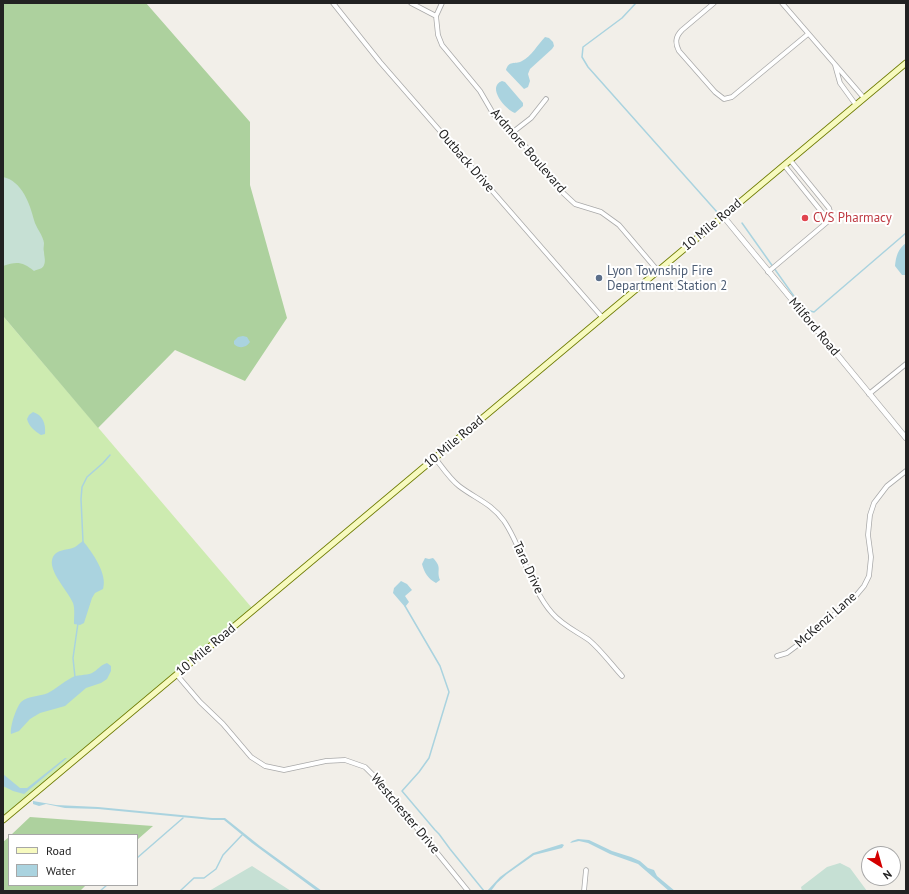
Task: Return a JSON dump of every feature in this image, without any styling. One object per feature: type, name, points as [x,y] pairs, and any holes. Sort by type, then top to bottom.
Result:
[{"type":"main road","name":"10 Mile Road","points":[[3,820],[906,63]]},
{"type":"street","name":"Outback Drive","points":[[332,3],[380,62],[602,318]]},
{"type":"street","points":[[411,3],[436,16],[442,3]]},
{"type":"street","points":[[714,3],[682,30],[676,40],[676,46],[715,92],[724,99],[732,97],[808,34]]},
{"type":"street","points":[[782,3],[864,98]]},
{"type":"street","name":"Ardmore Boulevard","points":[[436,16],[438,35],[442,45],[480,91],[494,115],[513,132],[561,191],[575,204],[600,212],[619,225],[658,271]]},
{"type":"street","points":[[835,65],[840,83],[856,105]]},
{"type":"street","points":[[513,132],[531,118],[546,99]]},
{"type":"street","points":[[790,160],[829,208],[832,218]]},
{"type":"street","points":[[784,165],[826,216],[832,218]]},
{"type":"street","name":"Milford Road","points":[[723,216],[906,438]]},
{"type":"street","points":[[768,272],[832,218]]},
{"type":"street","points":[[869,394],[906,364]]},
{"type":"street","name":"Tara Drive","points":[[435,458],[458,485],[481,499],[502,518],[513,535],[531,577],[550,612],[576,633],[588,640],[602,653],[622,676]]},
{"type":"street","name":"McKenzi Lane","points":[[777,656],[787,653],[799,644],[854,598],[864,586],[869,576],[871,557],[868,535],[870,515],[874,503],[887,486],[906,471]]},
{"type":"street","name":"Westchester Drive","points":[[177,675],[200,702],[224,724],[252,756],[265,766],[284,770],[326,761],[345,760],[365,767],[378,780],[468,891]]},
{"type":"street","points":[[584,891],[586,870]]},
{"type":"green space","points":[[3,3],[146,3],[250,122],[250,185],[287,318],[245,381],[175,350],[98,428],[3,316]]},
{"type":"green space","points":[[3,177],[10,179],[15,183],[24,194],[35,223],[41,234],[44,243],[45,263],[40,269],[34,271],[20,263],[12,263],[3,266]]},
{"type":"green space","points":[[3,316],[252,608],[3,816]]},
{"type":"green space","points":[[30,817],[153,826],[138,839],[138,834],[12,834]]},
{"type":"green space","points":[[8,838],[8,886],[85,886],[80,891],[3,891],[3,842]]},
{"type":"green space","points":[[840,863],[850,868],[861,883],[861,886],[863,886],[867,891],[802,891],[801,887],[827,867]]},
{"type":"green space","points":[[252,866],[291,891],[209,891]]},
{"type":"water","points":[[545,37],[549,38],[553,42],[554,46],[530,69],[528,74],[530,81],[528,87],[524,89],[506,70],[507,67],[510,64],[525,59]]},
{"type":"water","points":[[502,81],[505,82],[523,103],[523,106],[515,113],[507,108],[499,98],[496,88]]},
{"type":"water","points":[[906,243],[906,275],[902,275],[895,266],[895,262],[899,250]]},
{"type":"water","points":[[238,337],[247,337],[250,342],[244,347],[236,346],[234,341]]},
{"type":"water","points":[[33,412],[39,415],[43,420],[45,434],[41,435],[29,424],[27,419]]},
{"type":"water","points":[[83,541],[91,551],[101,570],[104,583],[103,589],[95,593],[92,598],[84,623],[80,625],[74,624],[73,603],[54,572],[52,559],[57,552],[75,547]]},
{"type":"water","points":[[425,558],[433,558],[438,564],[440,580],[436,583],[424,570],[422,564]]},
{"type":"water","points":[[401,581],[407,584],[412,590],[405,596],[409,602],[405,607],[393,593],[394,588]]},
{"type":"water","points":[[107,663],[111,666],[111,671],[107,679],[101,683],[86,688],[65,706],[40,713],[30,719],[19,731],[11,734],[11,726],[17,708],[21,702],[27,698],[48,693],[65,681],[78,675],[92,673]]},
{"type":"water","points":[[67,758],[24,794],[3,786],[3,774],[20,788],[27,788]]},
{"type":"water","points":[[33,801],[56,805],[98,807],[225,818],[260,846],[322,891],[317,891],[252,843],[224,820],[98,809],[65,808],[46,804],[39,806],[33,804]]},
{"type":"water","points":[[578,839],[589,840],[612,851],[640,861],[648,868],[654,870],[657,876],[675,891],[669,891],[638,864],[610,854],[588,843],[579,841],[570,843]]},
{"type":"water","points":[[562,844],[564,845],[562,848],[534,855],[507,874],[491,891],[487,891],[500,877],[533,853]]},
{"type":"waterway","points":[[636,3],[622,18],[583,47],[582,57],[588,67],[717,212]]},
{"type":"waterway","points":[[742,223],[803,309],[814,312],[906,233]]},
{"type":"waterway","points":[[83,542],[81,499],[82,487],[87,477],[110,455]]},
{"type":"waterway","points":[[405,606],[440,666],[449,692],[429,758],[402,791],[439,834],[484,891]]},
{"type":"waterway","points":[[75,677],[73,658],[78,623]]},
{"type":"waterway","points":[[138,857],[183,818]]},
{"type":"waterway","points":[[180,891],[194,878],[204,878],[216,869],[223,855],[242,835]]},
{"type":"waterway","points":[[100,891],[106,886]]},
{"type":"place","name":"CVS Pharmacy","points":[[805,218]]},
{"type":"place","name":"Lyon Township Fire Department Station 2","points":[[599,278]]}]
